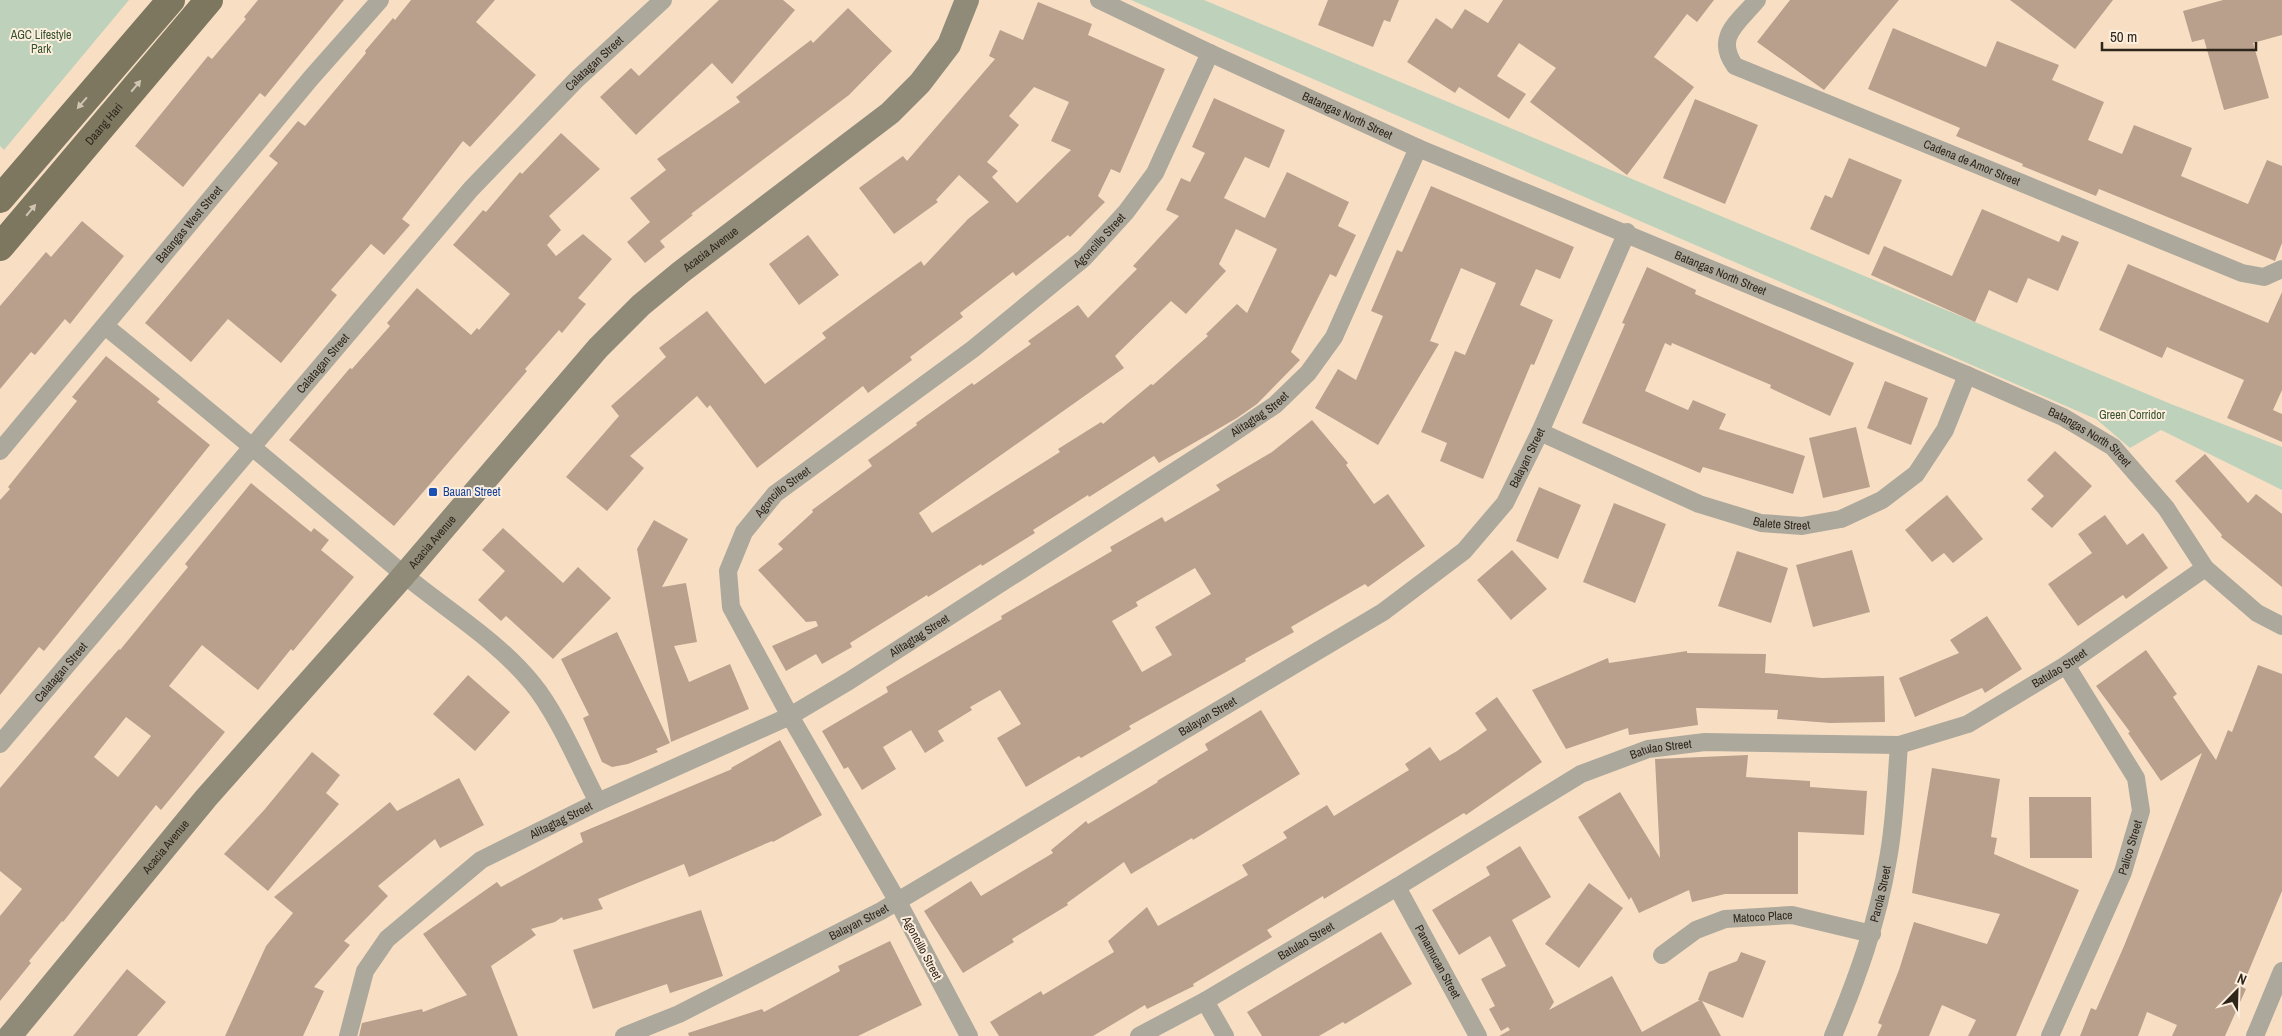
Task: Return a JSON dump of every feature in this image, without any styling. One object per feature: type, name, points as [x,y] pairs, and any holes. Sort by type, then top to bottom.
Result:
[{"type":"main road","points":[[0,199],[171,0]]},
{"type":"main road","name":"Daang Hari","points":[[0,247],[209,0]]},
{"type":"street","name":"Batangas West Street","points":[[0,451],[311,78],[380,0]]},
{"type":"street","name":"Calatagan Street","points":[[0,744],[471,189],[577,79],[663,0]]},
{"type":"street","name":"Acacia Avenue","points":[[16,1034],[206,798],[404,575],[598,348],[641,305],[890,113],[920,84],[949,45],[967,0]]},
{"type":"street","name":"Batangas North Street","points":[[1099,0],[1418,148],[1627,232],[2063,417],[2113,447],[2166,508],[2205,568],[2257,613],[2282,626]]},
{"type":"street","name":"Cadena de Amor Street","points":[[1757,0],[1727,37],[1726,54],[1734,66],[2242,273],[2264,277],[2282,268]]},
{"type":"street","name":"Agoncillo Street","points":[[969,1036],[897,900],[790,716],[731,606],[728,571],[744,532],[775,494],[973,349],[1084,258],[1126,212],[1155,173],[1210,53]]},
{"type":"street","name":"Alitagtag Street","points":[[348,1036],[365,971],[387,939],[481,860],[598,802],[790,716],[849,681],[1218,444],[1274,405],[1308,373],[1334,337],[1418,148]]},
{"type":"street","name":"Balayan Street","points":[[624,1036],[679,1014],[777,966],[897,900],[1383,612],[1464,551],[1505,503],[1540,432],[1627,232]]},
{"type":"street","points":[[105,326],[253,447],[404,575],[502,652],[532,684],[554,719],[598,802]]},
{"type":"street","name":"Balete Street","points":[[1540,432],[1699,504],[1761,523],[1802,526],[1841,519],[1882,500],[1916,474],[1945,430],[1967,375]]},
{"type":"street","name":"Batulao Street","points":[[1139,1036],[1205,1001],[1397,887],[1580,774],[1648,749],[1705,742],[1899,745],[1968,724],[2066,666],[2205,568]]},
{"type":"street","name":"Palico Street","points":[[2050,1036],[2123,872],[2141,811],[2136,778],[2066,666]]},
{"type":"street","name":"Parola Street","points":[[1833,1036],[1850,996],[1872,934],[1888,858],[1899,745]]},
{"type":"street","name":"Panamucan Street","points":[[1397,887],[1478,1036]]},
{"type":"street","name":"Matoco Place","points":[[1662,955],[1696,930],[1725,919],[1792,915],[1872,934]]},
{"type":"street","points":[[2255,1036],[2282,972]]},
{"type":"street","points":[[1205,1001],[1225,1036]]},
{"type":"green space","name":"AGC Lifestyle Park","points":[[0,0],[129,0],[4,150],[0,146]]},
{"type":"green space","name":"Green Corridor","points":[[1131,0],[1204,0],[2171,404],[2282,447],[2282,490],[2161,430],[2130,448],[2096,419]]},
{"type":"building","points":[[258,0],[344,0],[265,97],[260,93],[183,187],[135,146],[208,56],[212,59],[246,19],[244,17]]},
{"type":"building","points":[[411,0],[495,0],[476,22],[536,75],[470,147],[463,141],[402,219],[410,225],[384,255],[371,244],[331,290],[337,295],[281,363],[228,319],[191,362],[145,323],[278,163],[269,156],[298,121],[305,126],[366,53],[365,51],[393,18],[395,20]]},
{"type":"building","points":[[719,0],[783,0],[795,10],[732,84],[712,63],[636,135],[600,97],[631,68],[639,76]]},
{"type":"building","points":[[1328,0],[1399,0],[1390,22],[1384,20],[1373,47],[1318,25]]},
{"type":"building","points":[[1503,0],[1714,0],[1697,22],[1687,14],[1654,57],[1694,87],[1627,175],[1530,102],[1556,68],[1519,43],[1497,76],[1526,94],[1509,119],[1459,87],[1455,93],[1407,62],[1436,18],[1452,29],[1465,9],[1488,23]]},
{"type":"building","points":[[1790,0],[1899,0],[1824,90],[1757,42]]},
{"type":"building","points":[[2010,0],[2113,0],[2075,49]]},
{"type":"building","points":[[2223,0],[2282,0],[2282,35],[2253,43],[2269,98],[2224,110],[2204,39],[2192,42],[2183,11]]},
{"type":"building","points":[[1038,2],[1092,24],[1088,35],[1165,69],[1120,173],[1111,169],[1098,196],[1105,202],[1070,237],[1068,235],[1016,276],[1013,272],[960,313],[963,317],[910,357],[912,360],[868,393],[863,386],[757,468],[710,405],[707,408],[697,396],[630,456],[644,468],[607,511],[566,477],[619,416],[611,406],[666,357],[659,348],[707,311],[765,384],[826,338],[822,333],[921,261],[924,266],[968,219],[989,202],[959,175],[936,200],[938,202],[894,234],[859,188],[903,156],[907,161],[995,59],[989,56],[1000,30],[1023,40]],"holes":[[[1034,87],[1069,102],[1051,141],[1071,150],[1017,203],[992,177],[998,171],[987,162],[1019,125],[1009,116]]]},
{"type":"building","points":[[848,8],[892,51],[849,95],[691,214],[693,215],[660,241],[665,247],[645,263],[627,242],[650,222],[630,198],[666,170],[657,159],[740,102],[736,97],[811,40],[813,43]]},
{"type":"building","points":[[1893,28],[1986,67],[1997,41],[2059,65],[2052,80],[2104,102],[2088,140],[2122,154],[2134,125],[2192,148],[2181,176],[2248,204],[2267,160],[2282,166],[2282,243],[2275,261],[2099,189],[2096,196],[2022,166],[2023,164],[1956,136],[1960,128],[1868,89]]},
{"type":"building","points":[[1214,98],[1285,130],[1269,168],[1245,157],[1224,198],[1265,218],[1287,172],[1349,202],[1338,226],[1356,235],[1336,277],[1330,274],[1291,352],[1300,360],[1257,404],[1237,418],[1159,463],[1154,456],[1089,497],[1088,495],[1033,530],[1035,533],[928,597],[927,595],[850,643],[852,647],[822,664],[816,654],[786,671],[772,646],[818,626],[816,621],[806,622],[758,570],[783,549],[778,544],[813,512],[812,510],[872,466],[868,460],[972,383],[974,385],[1031,344],[1028,341],[1078,305],[1088,318],[1137,269],[1133,266],[1179,216],[1166,210],[1181,178],[1190,182],[1205,153],[1192,147]],"holes":[[[1236,229],[1277,249],[1247,313],[1237,304],[1206,334],[1208,336],[1153,385],[1151,384],[1103,424],[1101,422],[1058,449],[1060,452],[932,533],[919,513],[1124,368],[1115,356],[1171,301],[1186,314],[1226,271],[1219,264]]]},
{"type":"building","points":[[1695,99],[1758,125],[1725,204],[1663,178]]},
{"type":"building","points":[[561,133],[600,169],[549,216],[561,230],[547,245],[556,256],[583,234],[612,259],[578,298],[586,304],[562,333],[559,330],[525,369],[527,371],[394,526],[289,440],[350,368],[352,369],[390,326],[387,323],[417,288],[471,335],[477,328],[479,330],[510,294],[453,245],[483,210],[486,212],[520,172],[522,174]]},
{"type":"building","points":[[1849,158],[1902,180],[1869,255],[1810,229],[1825,195],[1832,198]]},
{"type":"building","points":[[1431,186],[1574,247],[1560,279],[1536,269],[1520,305],[1553,320],[1534,365],[1531,364],[1483,479],[1440,461],[1447,443],[1421,432],[1455,351],[1465,355],[1496,283],[1461,268],[1430,341],[1439,344],[1378,445],[1315,408],[1338,369],[1356,380],[1383,316],[1371,311],[1397,250],[1402,252]]},
{"type":"building","points":[[1982,209],[2059,242],[2062,235],[2079,242],[2058,291],[2028,278],[2017,303],[1989,290],[1975,322],[1871,275],[1884,246],[1952,276]]},
{"type":"building","points":[[82,221],[124,256],[70,324],[65,319],[35,355],[31,352],[0,389],[0,306],[46,252],[51,257]]},
{"type":"building","points":[[808,235],[839,275],[799,305],[769,264]]},
{"type":"building","points":[[2128,264],[2268,323],[2282,292],[2282,390],[2273,410],[2282,414],[2282,442],[2227,418],[2244,380],[2167,347],[2162,358],[2099,330]]},
{"type":"building","points":[[1647,267],[1696,290],[1695,294],[1854,363],[1830,416],[1770,388],[1771,385],[1672,343],[1671,346],[1665,343],[1645,391],[1688,410],[1693,400],[1726,414],[1719,429],[1805,456],[1793,494],[1703,467],[1700,473],[1582,423],[1625,324],[1622,323]]},
{"type":"building","points":[[106,356],[160,399],[157,402],[210,445],[44,651],[39,647],[0,695],[0,500],[10,489],[8,487],[77,401],[72,397]]},
{"type":"building","points":[[1885,381],[1928,398],[1911,445],[1867,428]]},
{"type":"building","points":[[1312,420],[1348,463],[1346,465],[1374,504],[1388,494],[1425,546],[1368,587],[1365,584],[1291,627],[1294,632],[1245,659],[1246,661],[1129,726],[1131,729],[1081,758],[1079,756],[1026,787],[997,738],[1021,724],[1000,690],[970,707],[972,710],[938,731],[944,741],[925,753],[911,730],[883,747],[896,769],[862,790],[848,767],[844,769],[822,731],[888,692],[886,687],[1002,619],[1001,616],[1112,551],[1110,547],[1162,517],[1165,522],[1220,490],[1216,485],[1272,452]],"holes":[[[1195,568],[1211,594],[1155,627],[1172,655],[1142,672],[1112,621],[1138,606],[1136,602]]]},
{"type":"building","points":[[1856,427],[1870,487],[1823,498],[1809,438]]},
{"type":"building","points":[[2055,451],[2092,486],[2052,528],[2031,509],[2044,496],[2027,480]]},
{"type":"building","points":[[2205,454],[2248,503],[2256,494],[2282,514],[2282,587],[2221,537],[2222,535],[2175,481]]},
{"type":"building","points":[[251,483],[311,532],[314,528],[329,540],[321,550],[354,577],[258,690],[202,645],[169,686],[225,732],[161,810],[156,805],[63,922],[29,961],[31,963],[0,1001],[0,916],[22,889],[0,871],[0,788],[120,650],[188,567],[185,564]],"holes":[[[126,717],[151,736],[118,777],[94,757]]]},
{"type":"building","points":[[1539,487],[1581,505],[1558,559],[1516,541]]},
{"type":"building","points":[[1947,495],[1983,539],[1953,563],[1944,553],[1932,562],[1905,530]]},
{"type":"building","points":[[1614,503],[1666,524],[1635,603],[1583,582]]},
{"type":"building","points":[[2105,515],[2127,545],[2143,533],[2168,568],[2126,599],[2123,595],[2078,626],[2048,584],[2092,553],[2078,534]]},
{"type":"building","points":[[654,520],[688,539],[662,587],[686,583],[697,642],[674,646],[689,682],[730,664],[749,709],[671,742],[637,549]]},
{"type":"building","points":[[503,528],[563,583],[578,567],[611,598],[553,659],[506,616],[501,621],[478,600],[505,571],[482,550]]},
{"type":"building","points":[[1512,550],[1547,589],[1511,620],[1477,580]]},
{"type":"building","points":[[1852,550],[1870,612],[1813,627],[1796,565]]},
{"type":"building","points":[[1737,551],[1788,568],[1771,623],[1718,606]]},
{"type":"building","points":[[1987,616],[2022,669],[1985,693],[1982,688],[1915,717],[1899,678],[1959,653],[1950,640]]},
{"type":"building","points":[[617,632],[670,743],[656,749],[658,752],[628,764],[612,767],[602,762],[583,718],[589,715],[561,659]]},
{"type":"building","points":[[2146,650],[2177,694],[2173,697],[2216,760],[2228,730],[2232,732],[2258,665],[2282,674],[2282,891],[2242,987],[2246,989],[2225,1036],[2172,1036],[2177,1025],[2147,1012],[2138,1036],[2080,1036],[2091,1008],[2096,1010],[2124,946],[2202,753],[2161,781],[2128,733],[2130,732],[2096,686]]},
{"type":"building","points":[[1687,651],[1687,653],[1766,654],[1765,673],[1822,678],[1884,676],[1885,722],[1830,723],[1777,719],[1778,710],[1696,708],[1698,725],[1629,735],[1628,728],[1566,749],[1532,690],[1608,658],[1609,663]]},
{"type":"building","points":[[468,675],[510,712],[475,751],[433,714]]},
{"type":"building","points":[[1497,697],[1542,762],[1466,815],[1464,813],[1324,899],[1323,896],[1267,930],[1272,937],[1193,984],[1194,986],[1147,1009],[1145,1005],[1093,1036],[999,1036],[990,1022],[1041,991],[1043,995],[1114,952],[1108,941],[1147,907],[1158,926],[1248,875],[1242,865],[1287,838],[1283,832],[1327,805],[1334,816],[1409,770],[1405,764],[1430,747],[1440,761],[1457,751],[1487,730],[1475,713]]},
{"type":"building","points":[[1261,710],[1300,774],[1193,840],[1192,838],[1131,874],[1124,862],[1067,903],[1068,905],[1012,939],[1014,942],[963,973],[924,911],[971,881],[981,896],[1053,853],[1051,850],[1086,821],[1088,824],[1158,782],[1208,750],[1205,744]]},
{"type":"building","points":[[780,740],[822,815],[773,842],[689,877],[684,864],[598,899],[603,909],[563,920],[562,917],[555,922],[531,929],[536,935],[491,966],[518,1036],[359,1036],[362,1023],[422,1009],[423,1012],[467,995],[423,934],[497,882],[501,887],[583,842],[580,833],[732,769]]},
{"type":"building","points":[[312,752],[340,775],[326,793],[339,804],[268,891],[224,854],[265,809]]},
{"type":"building","points":[[1748,755],[1746,777],[1810,781],[1810,787],[1867,791],[1864,835],[1798,832],[1798,894],[1725,894],[1692,902],[1689,890],[1639,913],[1631,897],[1629,900],[1578,817],[1620,792],[1660,858],[1655,759]]},
{"type":"building","points":[[1932,768],[2000,779],[1991,837],[1997,838],[1994,854],[2079,890],[2016,1036],[1968,1036],[1976,1020],[1942,1005],[1929,1036],[1877,1036],[1882,1025],[1878,1023],[1899,970],[1914,922],[1987,944],[2000,914],[1912,893]]},
{"type":"building","points":[[459,778],[484,825],[440,848],[435,839],[378,886],[388,896],[344,941],[350,945],[314,987],[324,991],[303,1036],[225,1036],[266,946],[293,913],[274,897],[390,802],[397,811]]},
{"type":"building","points":[[2029,797],[2091,797],[2092,858],[2030,858]]},
{"type":"building","points":[[1520,846],[1551,897],[1512,920],[1554,1002],[1549,1010],[1612,976],[1642,1032],[1700,1000],[1698,1000],[1709,972],[1737,961],[1741,952],[1766,961],[1743,1018],[1702,1001],[1721,1036],[1499,1036],[1510,1030],[1508,1027],[1501,1031],[1489,1009],[1495,1006],[1481,979],[1506,966],[1490,936],[1459,955],[1432,910],[1490,875],[1486,867]]},
{"type":"building","points":[[1589,883],[1623,908],[1579,968],[1545,944]]},
{"type":"building","points":[[701,910],[723,976],[670,993],[667,984],[593,1009],[573,950]]},
{"type":"building","points":[[1381,932],[1412,984],[1345,1024],[1343,1022],[1319,1036],[1262,1036],[1247,1012]]},
{"type":"building","points":[[890,941],[922,1005],[858,1036],[689,1036],[688,1033],[762,1009],[764,1012],[840,971],[838,966]]},
{"type":"building","points":[[127,969],[166,1002],[137,1036],[73,1036]]},
{"type":"place","name":"Bauan Street","points":[[433,492]]}]
